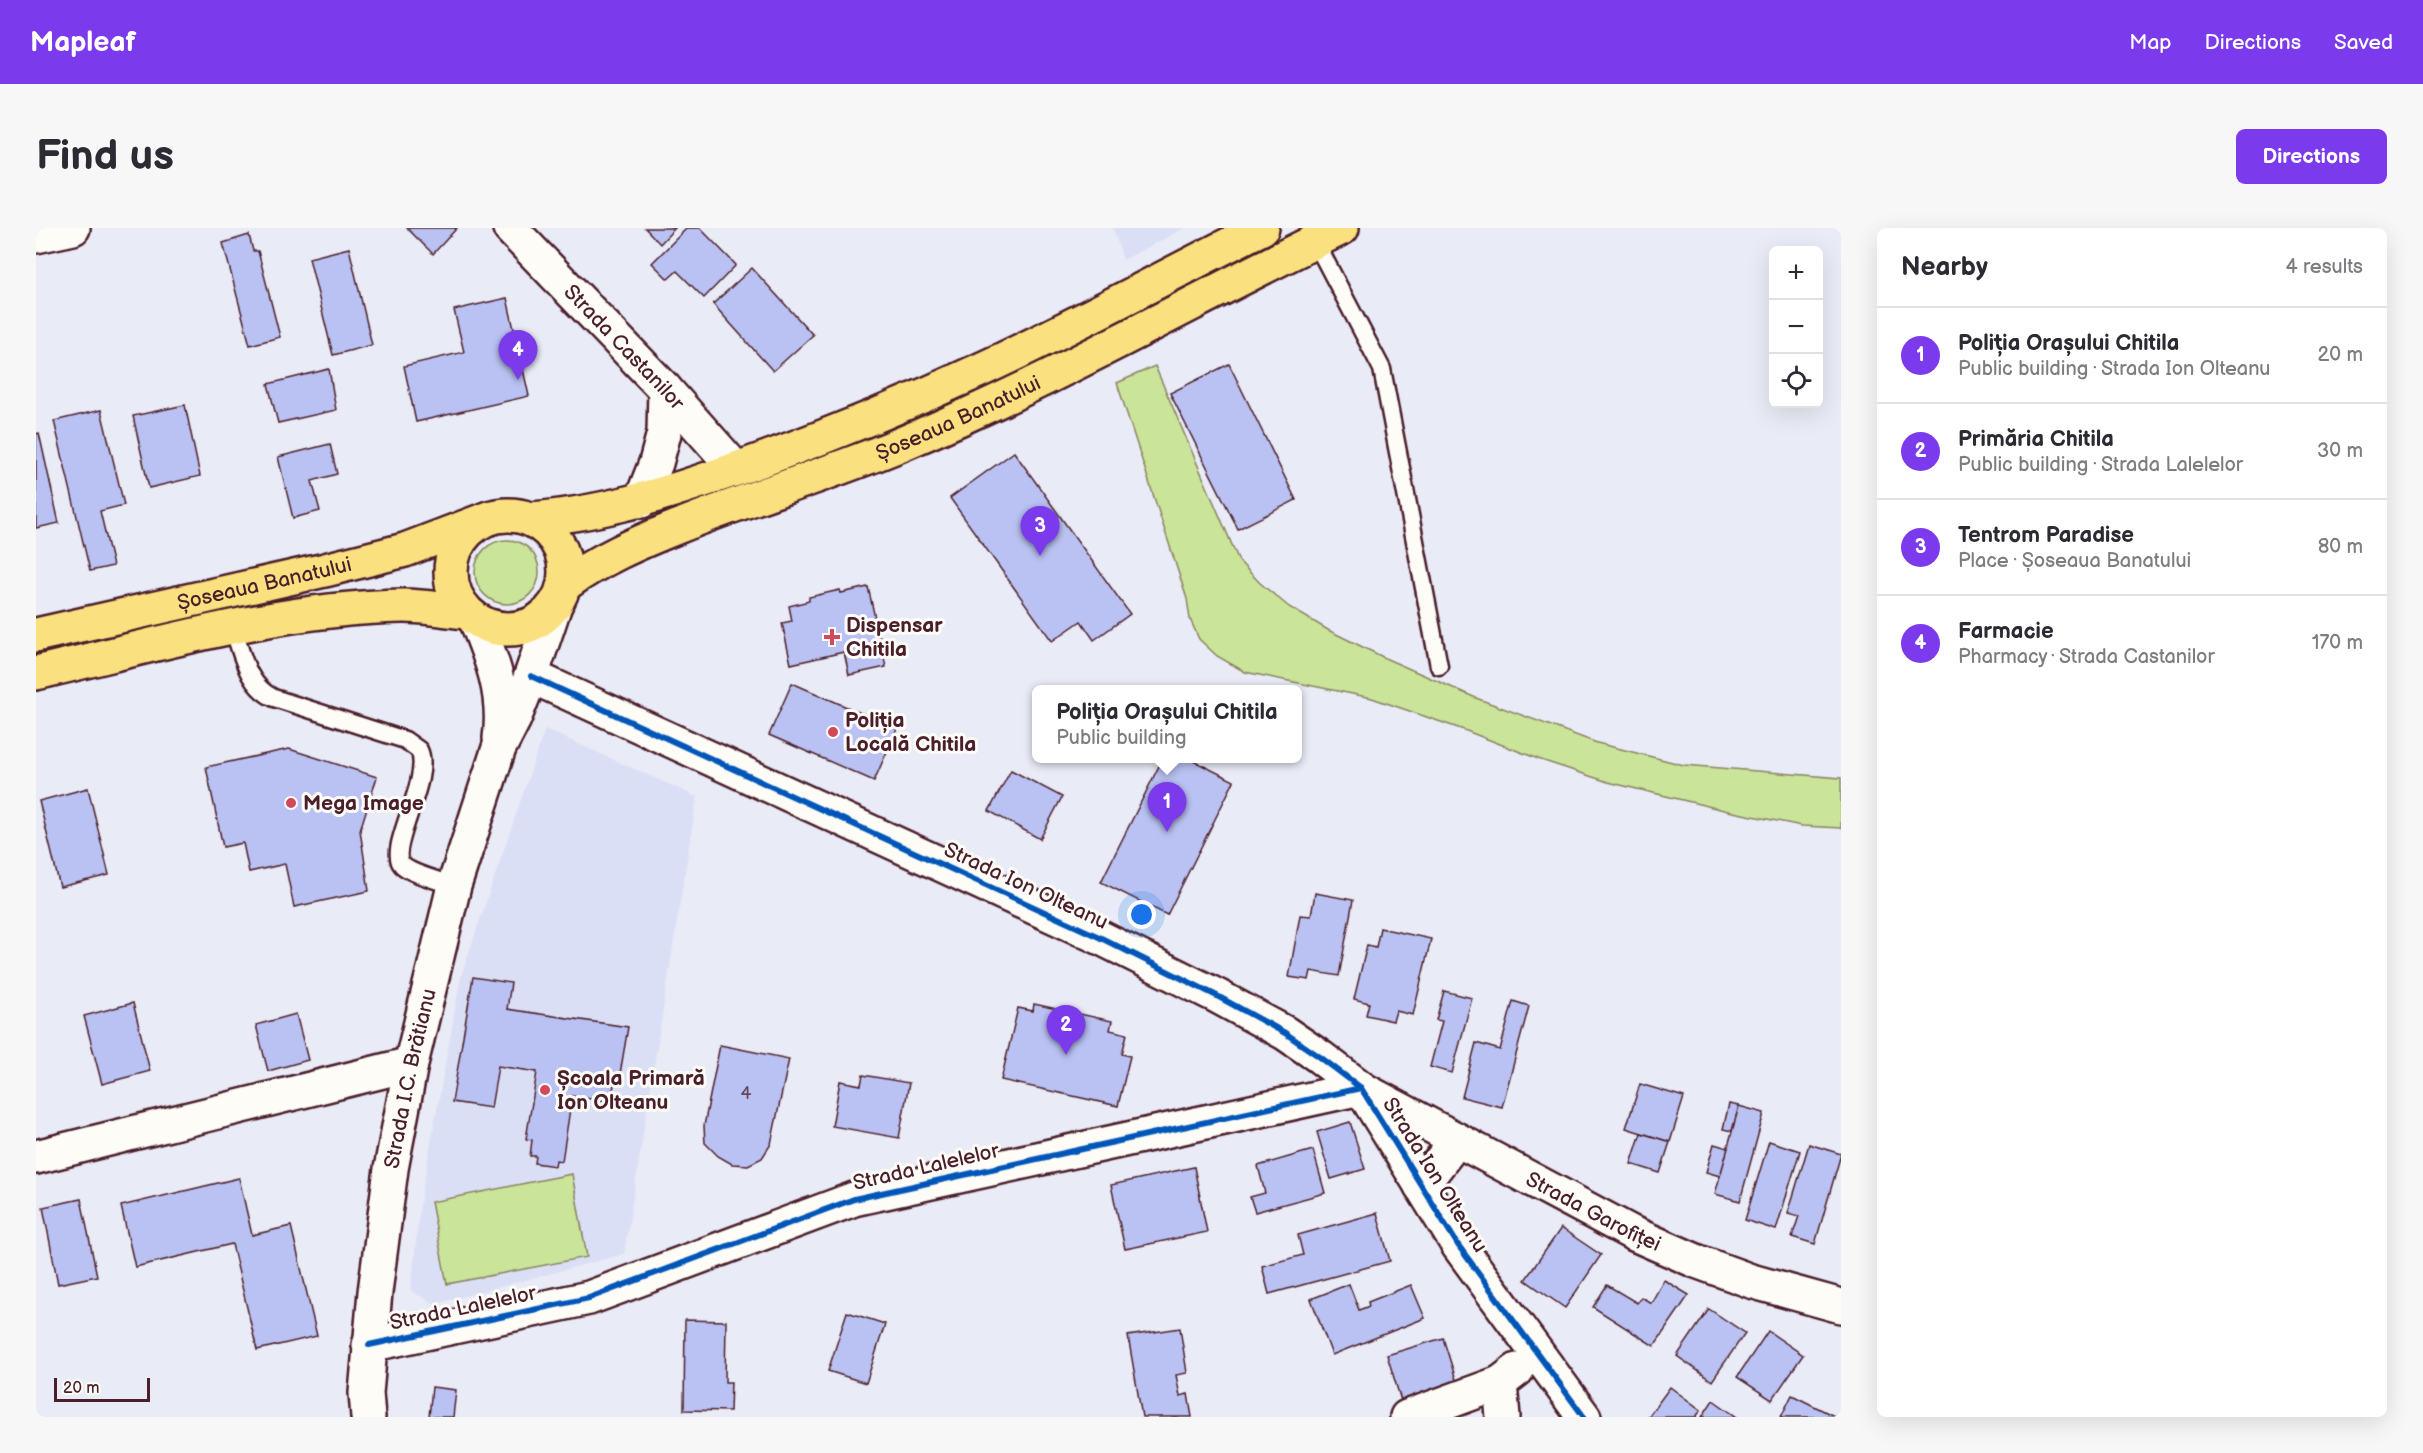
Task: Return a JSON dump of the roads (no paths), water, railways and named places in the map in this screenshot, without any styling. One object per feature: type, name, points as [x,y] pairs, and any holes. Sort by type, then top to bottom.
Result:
[{"type":"main road","name":"Șoseaua Banatului","points":[[531,519],[564,516],[641,501],[736,469],[858,422],[978,371],[1262,228]]},
{"type":"main road","name":"Șoseaua Banatului","points":[[560,595],[590,567],[616,552],[699,518],[874,455],[959,419],[1024,389],[1329,234]]},
{"type":"main road","points":[[517,515],[531,519],[548,530],[559,546],[565,565],[560,595],[543,618],[527,627],[510,630],[492,627],[471,616],[456,596],[451,578],[452,559],[459,541],[472,527],[489,518],[517,515]]},
{"type":"main road","name":"Șoseaua Banatului","points":[[36,634],[348,565],[405,550],[489,518]]},
{"type":"main road","name":"Șoseaua Banatului","points":[[36,673],[233,628],[320,612],[406,606],[471,616]]},
{"type":"street","points":[[36,236],[73,228]]},
{"type":"street","name":"Strada Castanilor","points":[[510,228],[665,389],[736,469]]},
{"type":"street","points":[[641,501],[656,463],[664,433],[665,389]]},
{"type":"street","name":"Strada I.C. Brătianu","points":[[368,1417],[366,1393],[369,1345],[391,1169],[411,1064],[454,886],[499,748],[514,719],[560,595]]},
{"type":"street","name":"Strada I.C. Brătianu","points":[[471,616],[498,679],[502,724],[499,748]]},
{"type":"street","name":"Strada Ion Olteanu","points":[[531,676],[1120,948],[1285,1034],[1360,1088],[1458,1245],[1537,1356],[1584,1417]]},
{"type":"street","points":[[36,1157],[411,1064]]},
{"type":"street","name":"Strada Garofiței","points":[[1360,1088],[1632,1233],[1696,1261],[1751,1281],[1841,1306]]},
{"type":"street","name":"Strada Lalelelor","points":[[369,1345],[589,1298],[854,1199],[1360,1088]]},
{"type":"street","points":[[1421,1186],[1457,1140]]},
{"type":"street","points":[[1407,1417],[1500,1383],[1537,1356]]},
{"type":"street","points":[[1500,1383],[1503,1417]]},
{"type":"lane","points":[[1329,234],[1382,369],[1439,666]]},
{"type":"lane","points":[[233,628],[253,681],[262,692],[274,698],[405,740],[419,750],[423,767],[397,855],[405,867],[454,886]]},
{"type":"place","name":"Farmacie","points":[[518,380]]},
{"type":"place","name":"Tentrom Paradise","points":[[1040,556]]},
{"type":"place","name":"Dispensar Chitila","points":[[832,637]]},
{"type":"place","name":"Poliția Locală Chitila","points":[[833,732]]},
{"type":"place","name":"Mega Image","points":[[291,803]]},
{"type":"place","name":"Poliția Orașului Chitila","points":[[1167,832]]},
{"type":"place","name":"Primăria Chitila","points":[[1066,1055]]},
{"type":"place","name":"Școala Primară Ion Olteanu","points":[[545,1090]]}]
